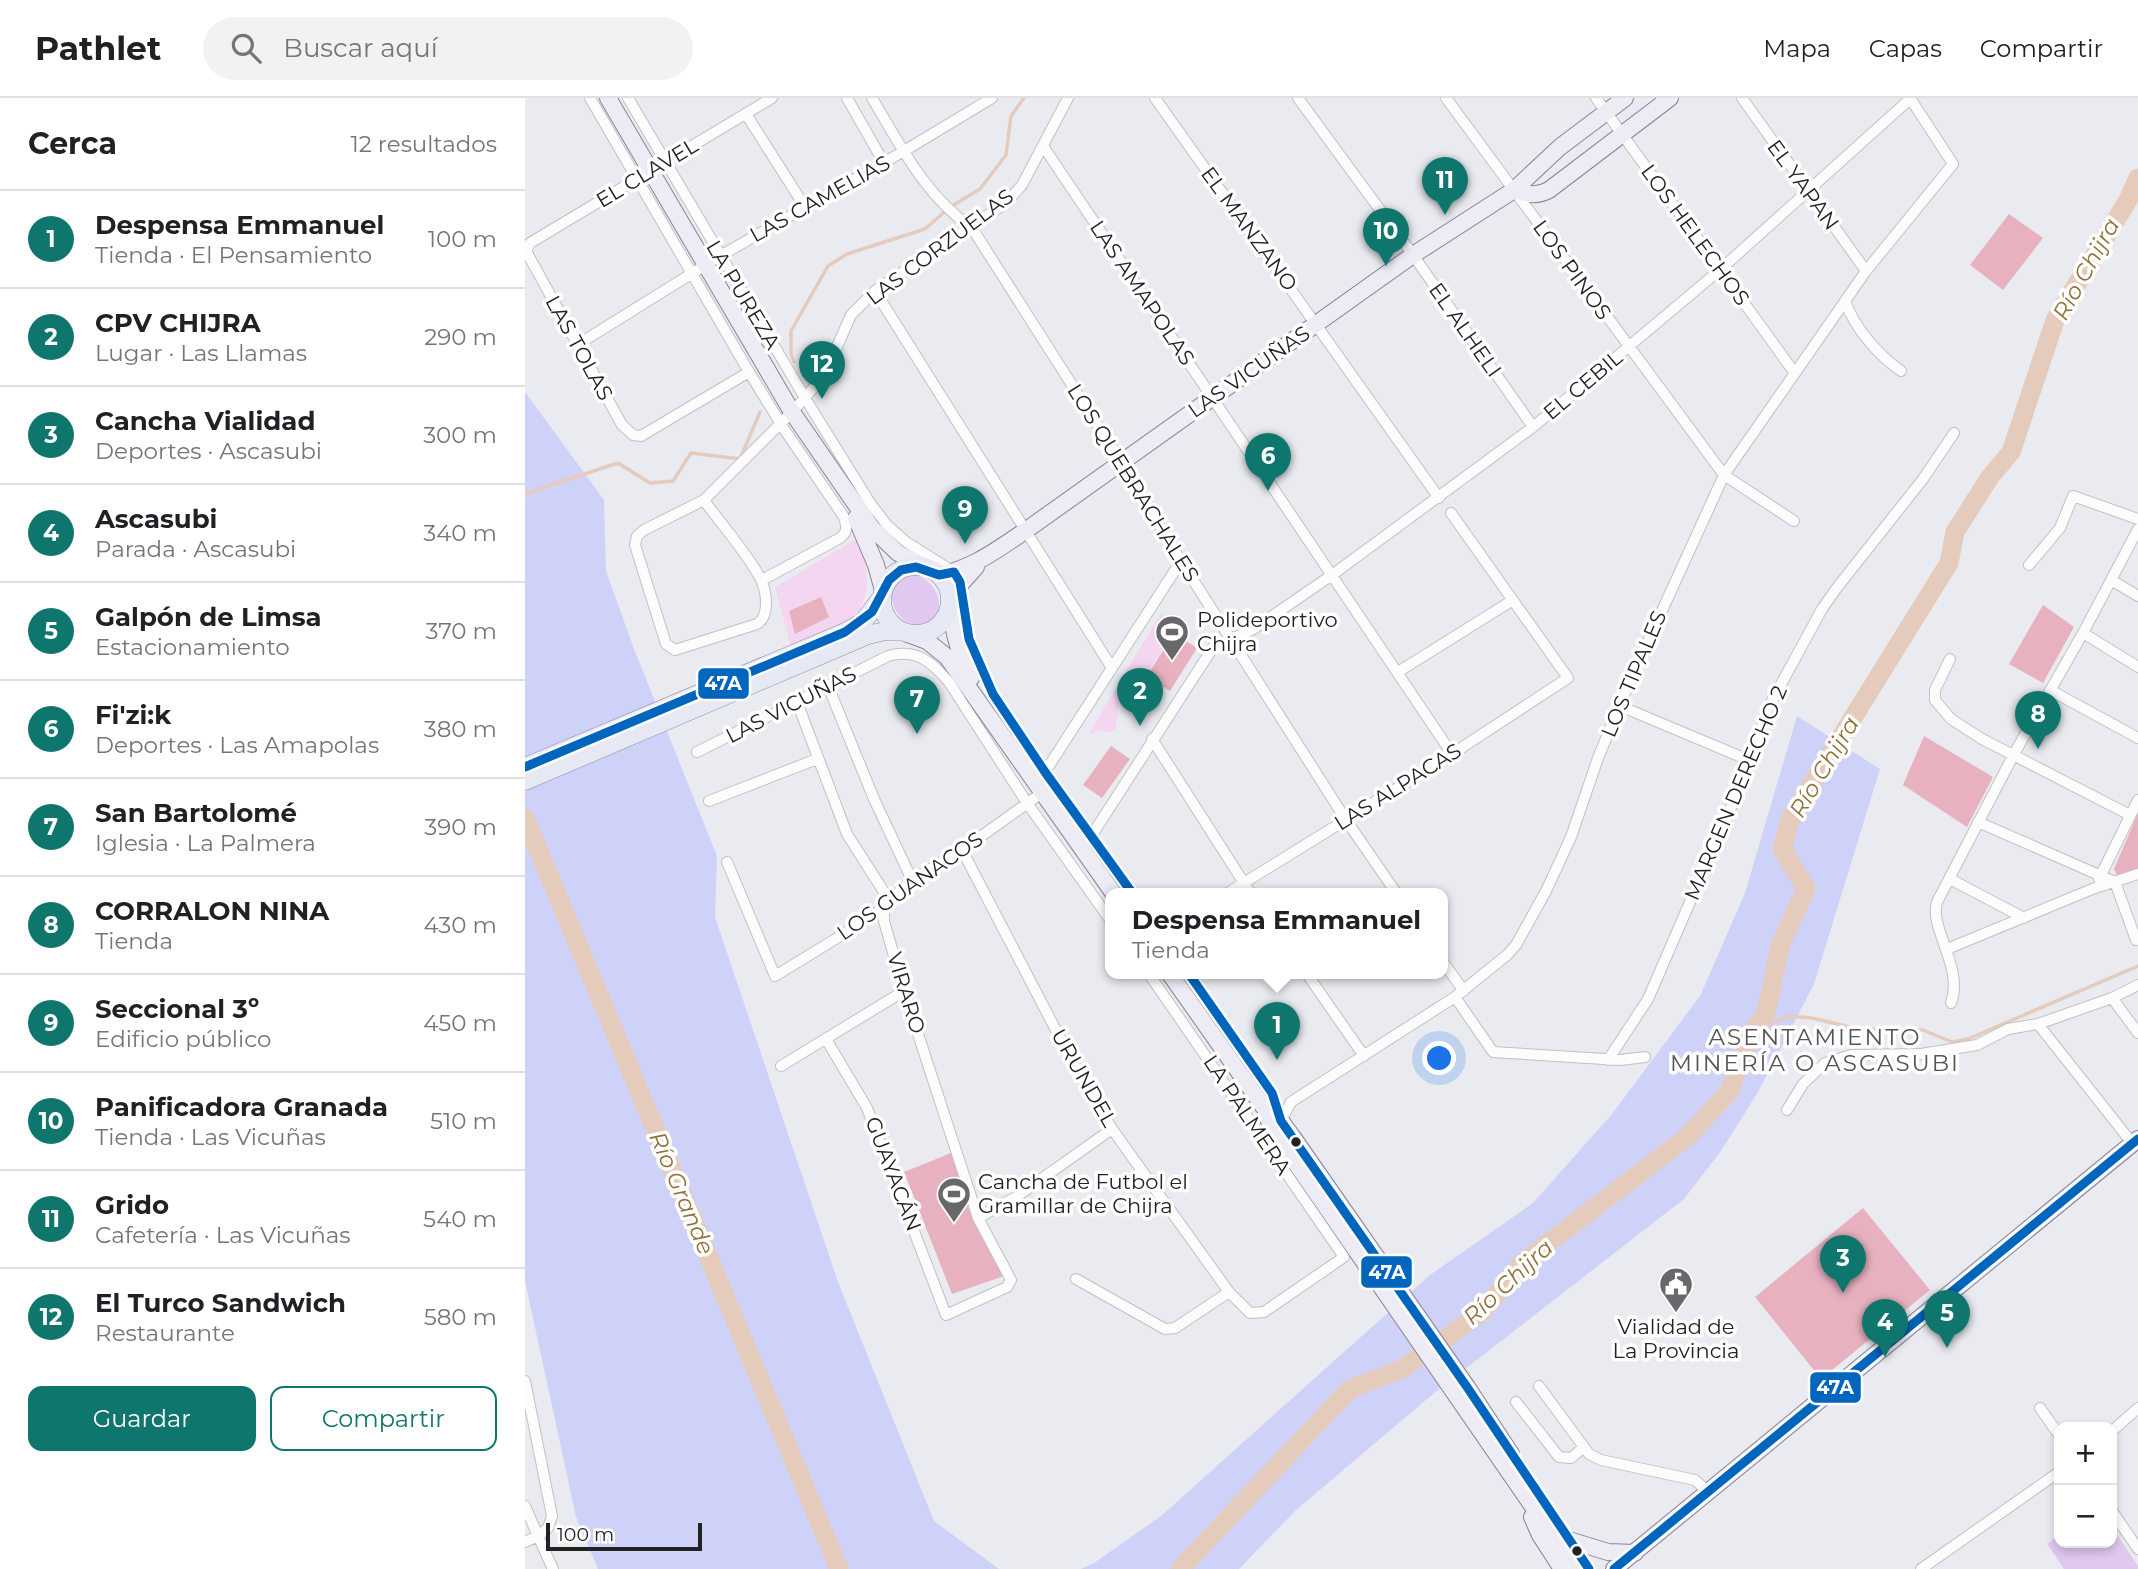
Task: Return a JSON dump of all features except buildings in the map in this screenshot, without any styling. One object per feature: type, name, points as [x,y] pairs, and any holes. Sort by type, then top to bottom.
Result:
[{"type":"main road","points":[[608,98],[644,175],[787,418],[824,461],[883,540],[898,553],[947,583]]},
{"type":"main road","name":"LAS VICUÑAS","points":[[947,583],[1025,531],[1413,255],[1514,190],[1560,147],[1625,98]]},
{"type":"main road","points":[[1514,190],[1540,195],[1670,98]]},
{"type":"main road","points":[[1560,147],[1575,157],[1577,169]]},
{"type":"main road","points":[[824,461],[859,522],[876,565],[886,617],[904,632],[927,641],[947,657],[1043,792],[1086,841],[1110,888]]},
{"type":"main road","points":[[525,781],[863,622],[890,577],[898,570],[918,566],[947,583]]},
{"type":"main road","points":[[525,767],[868,635],[885,631],[921,634],[931,631],[947,616],[947,583]]},
{"type":"main road","points":[[947,583],[953,629],[963,662],[991,718]]},
{"type":"main road","points":[[1173,979],[1209,1044],[1276,1124],[1356,1251],[1462,1391],[1589,1569]]},
{"type":"main road","points":[[1614,1569],[2135,1141]]},
{"type":"main road","points":[[1462,1391],[1526,1495],[1576,1569]]},
{"type":"main road","points":[[1526,1495],[1536,1527],[1562,1569]]},
{"type":"main road","points":[[1569,1540],[1600,1550],[1635,1553]]},
{"type":"street","points":[[590,98],[644,175]]},
{"type":"street","name":"LA PUREZA","points":[[628,98],[870,503],[887,525],[947,583]]},
{"type":"street","name":"EL CLAVEL","points":[[526,251],[530,243],[772,98]]},
{"type":"street","points":[[847,98],[884,163]]},
{"type":"street","name":"LOS QUEBRACHALES","points":[[872,98],[925,184],[960,220],[972,228],[1346,820],[1393,888]]},
{"type":"street","name":"LAS CORZUELAS","points":[[762,580],[767,613],[763,620],[675,650],[666,643],[635,545],[637,536],[643,530],[704,500],[787,418],[824,376],[851,315],[876,291],[1006,203],[1022,185],[1068,98]]},
{"type":"street","name":"EL MANZANO","points":[[1155,98],[1439,498]]},
{"type":"street","name":"EL ALHELI","points":[[1297,98],[1413,255],[1533,427]]},
{"type":"street","name":"LOS PINOS","points":[[1446,98],[1724,475],[1794,521]]},
{"type":"street","name":"LOS HELECHOS","points":[[1596,98],[1794,372]]},
{"type":"street","name":"EL YAPAN","points":[[1742,98],[1865,271]]},
{"type":"street","name":"EL CEBIL","points":[[1086,841],[1215,646],[1252,630],[1332,575],[1533,427],[1721,269],[1910,98]]},
{"type":"street","name":"LOS TIPALES","points":[[1276,1124],[1290,1102],[1459,994],[1507,955],[1527,929],[1571,837],[1598,758],[1724,475],[1865,271],[1953,164],[1910,98]]},
{"type":"street","name":"LAS CAMELIAS","points":[[577,345],[698,269],[990,99]]},
{"type":"street","points":[[746,114],[805,207]]},
{"type":"street","name":"LAS AMAPOLAS","points":[[1043,146],[1452,754]]},
{"type":"street","name":"LAS TOLAS","points":[[526,251],[626,431],[633,435],[641,436],[749,372]]},
{"type":"street","points":[[698,269],[749,372],[787,418],[847,526],[840,538],[762,580],[704,500]]},
{"type":"street","points":[[876,291],[1112,668]]},
{"type":"street","points":[[1845,301],[1850,314],[1887,361],[1901,371]]},
{"type":"street","name":"MARGEN DERECHO 2","points":[[1608,1060],[1648,999],[1751,761],[1767,710],[1822,609],[1923,479],[1954,433]]},
{"type":"street","points":[[2029,565],[2060,528],[2073,496],[2138,519]]},
{"type":"street","points":[[1398,672],[1513,600],[1451,513]]},
{"type":"street","points":[[1951,1003],[1954,985],[1947,949],[1934,911],[2014,754],[2138,529]]},
{"type":"street","points":[[1045,772],[1181,561]]},
{"type":"street","points":[[2111,580],[2138,596]]},
{"type":"street","points":[[947,583],[980,669],[993,694],[1045,772],[1086,841],[1128,888]]},
{"type":"street","name":"LAS ALPACAS","points":[[1234,888],[1452,754],[1568,678],[1513,600]]},
{"type":"street","points":[[2083,633],[2138,667]]},
{"type":"street","name":"LAS VICUÑAS","points":[[697,752],[897,653],[925,659],[934,664],[949,682],[1027,803]]},
{"type":"street","points":[[1950,659],[1935,691],[1935,700],[1951,719],[2130,815]]},
{"type":"street","points":[[828,686],[874,799],[912,880]]},
{"type":"street","points":[[2050,690],[2138,738]]},
{"type":"street","name":"VIRARO","points":[[797,702],[847,834],[884,892],[884,921],[904,991],[978,1218],[1011,1280],[1007,1287]]},
{"type":"street","points":[[1620,706],[1751,761]]},
{"type":"street","points":[[1153,739],[1247,888]]},
{"type":"street","points":[[709,801],[817,759]]},
{"type":"street","name":"LOS GUANACOS","points":[[727,862],[775,976],[873,916],[912,880],[962,850],[1043,792]]},
{"type":"street","points":[[2095,888],[2138,800]]},
{"type":"street","points":[[1027,803],[1105,913]]},
{"type":"street","points":[[1978,822],[2102,874],[2115,882],[2136,940]]},
{"type":"street","name":"URUNDEL","points":[[962,850],[1071,1059],[1112,1129],[1229,1292],[1249,1313],[1263,1312],[1356,1251]]},
{"type":"street","points":[[1947,949],[2095,888],[2138,874]]},
{"type":"street","points":[[1088,889],[1103,878]]},
{"type":"street","points":[[1950,880],[2024,918]]},
{"type":"street","points":[[1448,971],[1493,1052],[1608,1060],[1645,1057]]},
{"type":"street","name":"LA PALMERA","points":[[1153,979],[1209,1044],[1356,1251]]},
{"type":"street","points":[[1192,979],[1272,1093],[1276,1124]]},
{"type":"street","points":[[1310,979],[1364,1056]]},
{"type":"street","points":[[1787,1110],[1803,1084],[1825,1063],[1851,1055],[1948,1051],[1977,1045],[2008,1029],[2038,1024],[2112,998],[2138,985]]},
{"type":"street","points":[[781,1066],[904,991]]},
{"type":"street","points":[[2112,998],[2138,1033]]},
{"type":"street","points":[[2038,1024],[2135,1141]]},
{"type":"street","name":"GUAYACÁN","points":[[826,1039],[867,1108],[946,1315],[1007,1287]]},
{"type":"street","points":[[978,1218],[1016,1197],[1112,1129]]},
{"type":"street","points":[[1076,1279],[1165,1329],[1175,1328],[1229,1292]]},
{"type":"street","points":[[525,1381],[552,1516],[548,1528],[525,1542]]},
{"type":"street","points":[[1539,1386],[1589,1454],[1601,1460],[1695,1480],[1708,1492]]},
{"type":"street","points":[[1516,1402],[1559,1457],[1571,1458],[1584,1447]]},
{"type":"street","points":[[2041,1408],[2054,1428]]},
{"type":"street","points":[[2117,1427],[2138,1408]]},
{"type":"street","points":[[1921,1569],[2054,1476]]},
{"type":"street","points":[[525,1506],[553,1569]]},
{"type":"street","points":[[2117,1518],[2138,1549]]},
{"type":"shaded area","points":[[2009,214],[2043,238],[2003,290],[1970,265]]},
{"type":"shaded area","points":[[858,538],[865,564],[867,588],[858,611],[837,629],[791,647],[775,587]]},
{"type":"shaded area","points":[[908,573],[928,581],[936,592],[939,614],[930,625],[909,623],[895,608],[893,589],[898,580]]},
{"type":"shaded area","points":[[821,597],[829,617],[795,634],[789,611]]},
{"type":"shaded area","points":[[2043,605],[2074,627],[2043,683],[2009,664]]},
{"type":"shaded area","points":[[1161,613],[1178,624],[1135,694],[1119,705],[1115,730],[1100,730],[1088,735]]},
{"type":"shaded area","name":"Polideportivo Chijra","points":[[1174,633],[1197,648],[1170,691],[1147,676]]},
{"type":"shaded area","points":[[1924,736],[1993,777],[1967,827],[1903,785]]},
{"type":"shaded area","points":[[1111,746],[1130,759],[1102,798],[1083,785]]},
{"type":"shaded area","points":[[2138,813],[2138,872],[2117,876],[2114,869]]},
{"type":"shaded area","name":"Cancha de Futbol el Gramillar de Chijra","points":[[956,1151],[1004,1276],[952,1294],[904,1172]]},
{"type":"shaded area","points":[[1863,1208],[1930,1290],[1821,1379],[1755,1297]]},
{"type":"shaded area","points":[[2117,1534],[2138,1569],[2064,1569],[2047,1544],[2054,1539],[2054,1548],[2117,1548]]},
{"type":"sand","points":[[525,392],[604,500],[606,571],[634,649],[717,856],[715,917],[838,1282],[934,1521],[999,1569],[598,1569],[576,1517],[525,1281]]},
{"type":"sand","points":[[1797,716],[1880,769],[1814,984],[1758,1092],[1721,1151],[1684,1199],[1433,1394],[1296,1510],[1239,1569],[1081,1569],[1094,1563],[1161,1516],[1430,1275],[1533,1203],[1612,1114],[1700,996],[1745,893]]},
{"type":"waterway","points":[[794,362],[791,354],[791,331],[828,266],[847,254],[925,229],[950,207],[980,189],[1006,155],[1011,116],[1024,98]]},
{"type":"waterway","name":"Río Chijra","points":[[1180,1569],[1350,1389],[1402,1369],[1482,1312],[1522,1263],[1686,1138],[1729,1092],[1752,1034],[1766,1013],[1780,946],[1806,889],[1782,849],[1790,819],[1949,563],[1955,532],[1990,477],[2011,452],[2055,320],[2128,200],[2138,178]]},
{"type":"waterway","points":[[525,495],[618,463],[650,483],[673,481],[691,453],[740,459],[760,412]]},
{"type":"waterway","name":"Río Grande","points":[[525,818],[839,1569]]},
{"type":"waterway","points":[[1752,1034],[1787,1016],[1812,1018],[1859,1029],[1923,1030],[1952,1042],[1968,1039],[2138,966]]},
{"type":"transit line","name":"47A","points":[[525,767],[845,632],[872,612],[889,580],[901,570],[916,567],[939,575],[954,572],[960,582],[969,639],[993,694],[1129,888]]},
{"type":"transit line","name":"47A","points":[[1192,979],[1272,1093],[1281,1121],[1467,1387],[1589,1569]]},
{"type":"transit line","name":"47A","points":[[1614,1569],[2138,1139]]},
{"type":"place","name":"Grido","points":[[1445,215]]},
{"type":"place","name":"Panificadora Granada","points":[[1386,266]]},
{"type":"place","name":"El Turco Sandwich","points":[[822,399]]},
{"type":"place","name":"Fi'zi:k","points":[[1268,491]]},
{"type":"place","name":"Seccional 3º","points":[[965,544]]},
{"type":"place","name":"Polideportivo Chijra","points":[[1172,662]]},
{"type":"place","name":"CPV CHIJRA","points":[[1140,726]]},
{"type":"place","name":"San Bartolomé","points":[[917,734]]},
{"type":"place","name":"CORRALON NINA","points":[[2038,749]]},
{"type":"place","name":"Despensa Emmanuel","points":[[1277,1060]]},
{"type":"place","name":"Cancha de Futbol el Gramillar de Chijra","points":[[954,1224]]},
{"type":"place","name":"Cancha Vialidad","points":[[1843,1293]]},
{"type":"place","name":"Vialidad de La Provincia","points":[[1676,1314]]},
{"type":"place","name":"Galpón de Limsa","points":[[1947,1348]]},
{"type":"place","name":"Ascasubi","points":[[1885,1357]]},
{"type":"district","name":"ASENTAMIENTO MINERÍA O ASCASUBI","points":[[1815,1050]]}]
